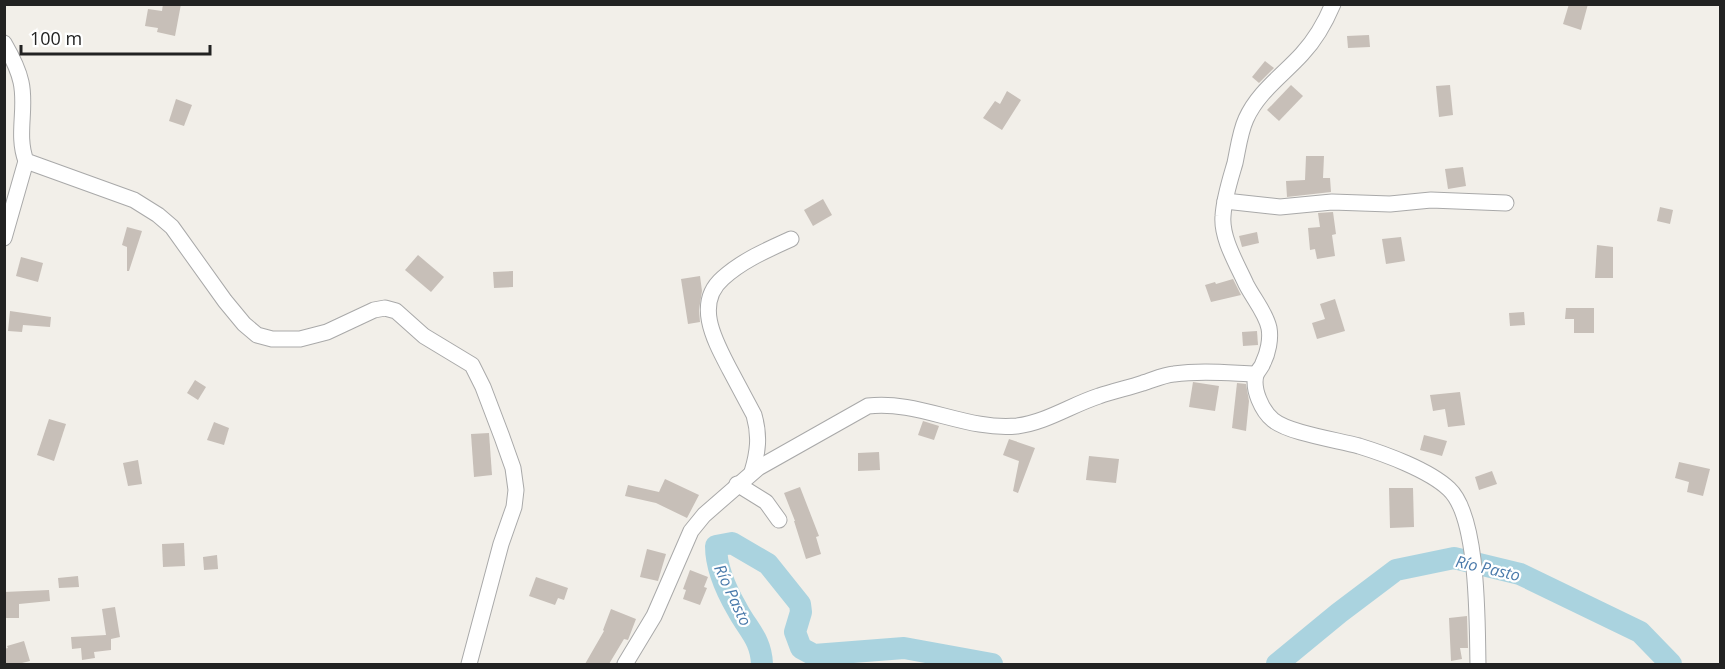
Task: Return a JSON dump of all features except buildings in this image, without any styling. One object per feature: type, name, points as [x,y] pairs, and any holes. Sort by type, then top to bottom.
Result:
[{"type":"street","points":[[1333,4],[1323,28],[1302,54],[1262,95],[1246,119],[1225,201],[1222,218],[1225,233],[1248,288],[1269,327],[1269,344],[1263,363],[1256,374],[1255,386],[1260,402],[1273,420],[1299,432],[1394,458],[1425,473],[1449,489],[1461,508],[1468,533],[1473,570],[1478,664]]},
{"type":"street","points":[[4,43],[15,63],[21,82],[22,150],[26,160],[4,238]]},
{"type":"street","points":[[26,160],[134,200],[158,215],[172,227],[225,301],[244,324],[257,335],[272,339],[300,339],[327,332],[374,310],[385,308],[396,311],[424,336],[472,365],[483,387],[513,468],[516,490],[514,507],[501,544],[469,664]]},
{"type":"street","points":[[1225,201],[1280,207],[1332,202],[1506,203]]},
{"type":"street","points":[[752,472],[758,452],[758,429],[754,415],[711,333],[708,312],[711,295],[721,279],[753,256],[791,239]]},
{"type":"street","points":[[626,664],[654,616],[691,531],[704,515],[752,472],[868,406],[886,404],[905,406],[952,419],[1015,426],[1038,422],[1096,396],[1171,374],[1194,372],[1256,374]]},
{"type":"street","points":[[737,484],[766,502],[779,520]]},
{"type":"waterway","name":"Río Pasto","points":[[762,664],[757,641],[733,602],[722,578],[716,546],[732,543],[768,564],[800,604],[801,612],[795,632],[801,648],[814,655],[904,648],[992,664]]},
{"type":"waterway","name":"Río Pasto","points":[[1277,664],[1396,570],[1454,558],[1520,574],[1640,632],[1671,664]]}]
